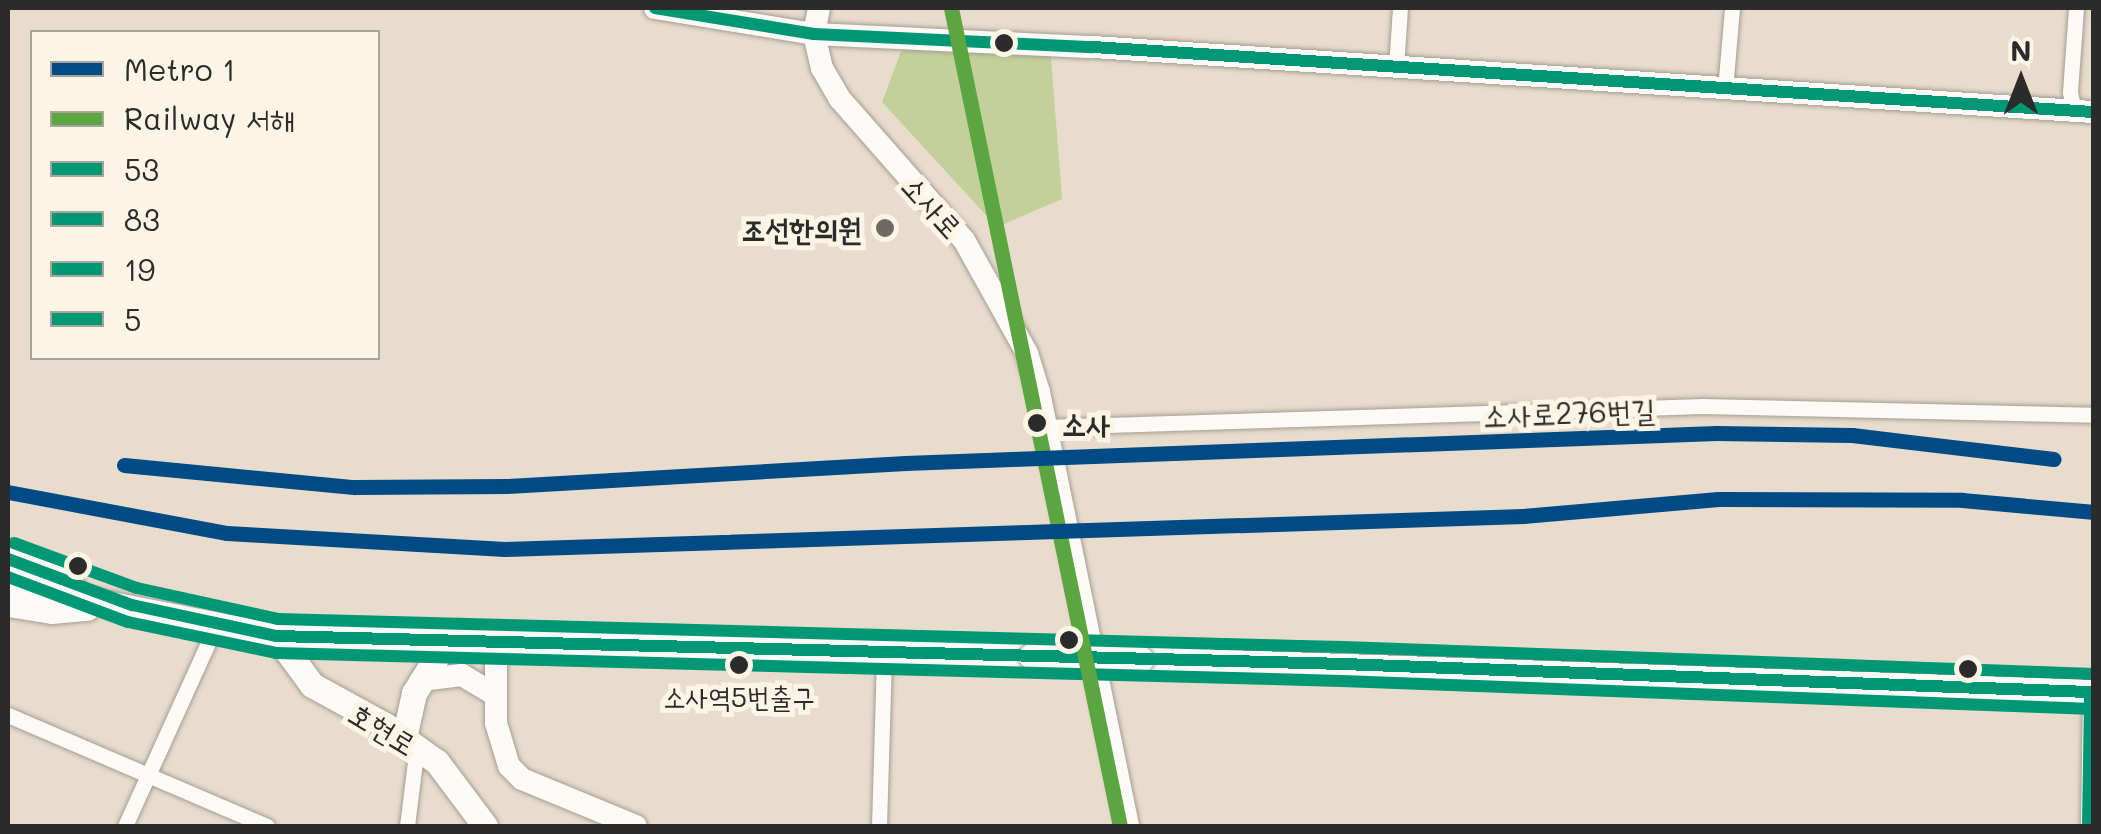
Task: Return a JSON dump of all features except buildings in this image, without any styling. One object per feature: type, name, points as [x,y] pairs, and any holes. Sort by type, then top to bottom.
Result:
[{"type":"main road","points":[[8,559],[132,606]]},
{"type":"main road","points":[[8,584],[276,636],[1141,659],[2092,692]]},
{"type":"main road","points":[[8,604],[52,611],[132,606]]},
{"type":"main road","name":"호현로","points":[[276,636],[312,685],[411,742],[437,762],[485,826]]},
{"type":"main road","points":[[411,742],[407,714],[421,680],[446,642]]},
{"type":"street","points":[[655,8],[742,16],[814,34],[2084,111]]},
{"type":"street","name":"소사로","points":[[819,8],[814,34],[822,68],[840,99],[964,240],[1027,353],[1128,826]]},
{"type":"street","points":[[1396,68],[1400,8]]},
{"type":"street","points":[[1725,90],[1732,8]]},
{"type":"street","points":[[2076,8],[2070,92],[2084,111]]},
{"type":"street","name":"소사로276번길","points":[[1045,427],[1704,406],[2086,414]]},
{"type":"street","points":[[8,574],[74,584]]},
{"type":"street","points":[[124,826],[217,623]]},
{"type":"street","points":[[496,644],[495,695],[502,747],[509,766],[522,780],[636,826]]},
{"type":"street","points":[[879,826],[884,653]]},
{"type":"street","points":[[421,680],[462,675],[495,695]]},
{"type":"street","points":[[2088,826],[2092,692]]},
{"type":"street","points":[[8,715],[148,774],[236,820],[267,826]]},
{"type":"street","points":[[407,826],[411,742]]},
{"type":"green space","points":[[906,38],[1050,45],[1062,199],[997,227],[882,102]]},
{"type":"metro line","name":"1","points":[[124,465],[354,487],[506,486],[905,463],[1716,433],[1852,435],[2054,459]]},
{"type":"metro line","name":"1","points":[[8,492],[227,533],[505,549],[1523,516],[1718,499],[1962,500],[2094,512]]},
{"type":"rail line","name":"서해","points":[[951,8],[1120,826]]},
{"type":"transit line","name":"5","points":[[655,8],[814,34],[1093,47],[2094,112]]},
{"type":"transit line","name":"19","points":[[14,543],[137,588],[278,619],[1343,647],[2094,674]]},
{"type":"transit line","name":"53","points":[[8,559],[132,605],[276,636],[1343,664],[2090,692]]},
{"type":"transit line","name":"83","points":[[8,577],[128,622],[276,653],[1342,681],[2093,709]]},
{"type":"transit line","name":"53","points":[[2088,826],[2090,692]]},
{"type":"place","name":"조선한의원","points":[[885,228]]},
{"type":"place","name":"소사","points":[[1037,423]]},
{"type":"place","name":"소사역5번출구","points":[[739,665]]}]
